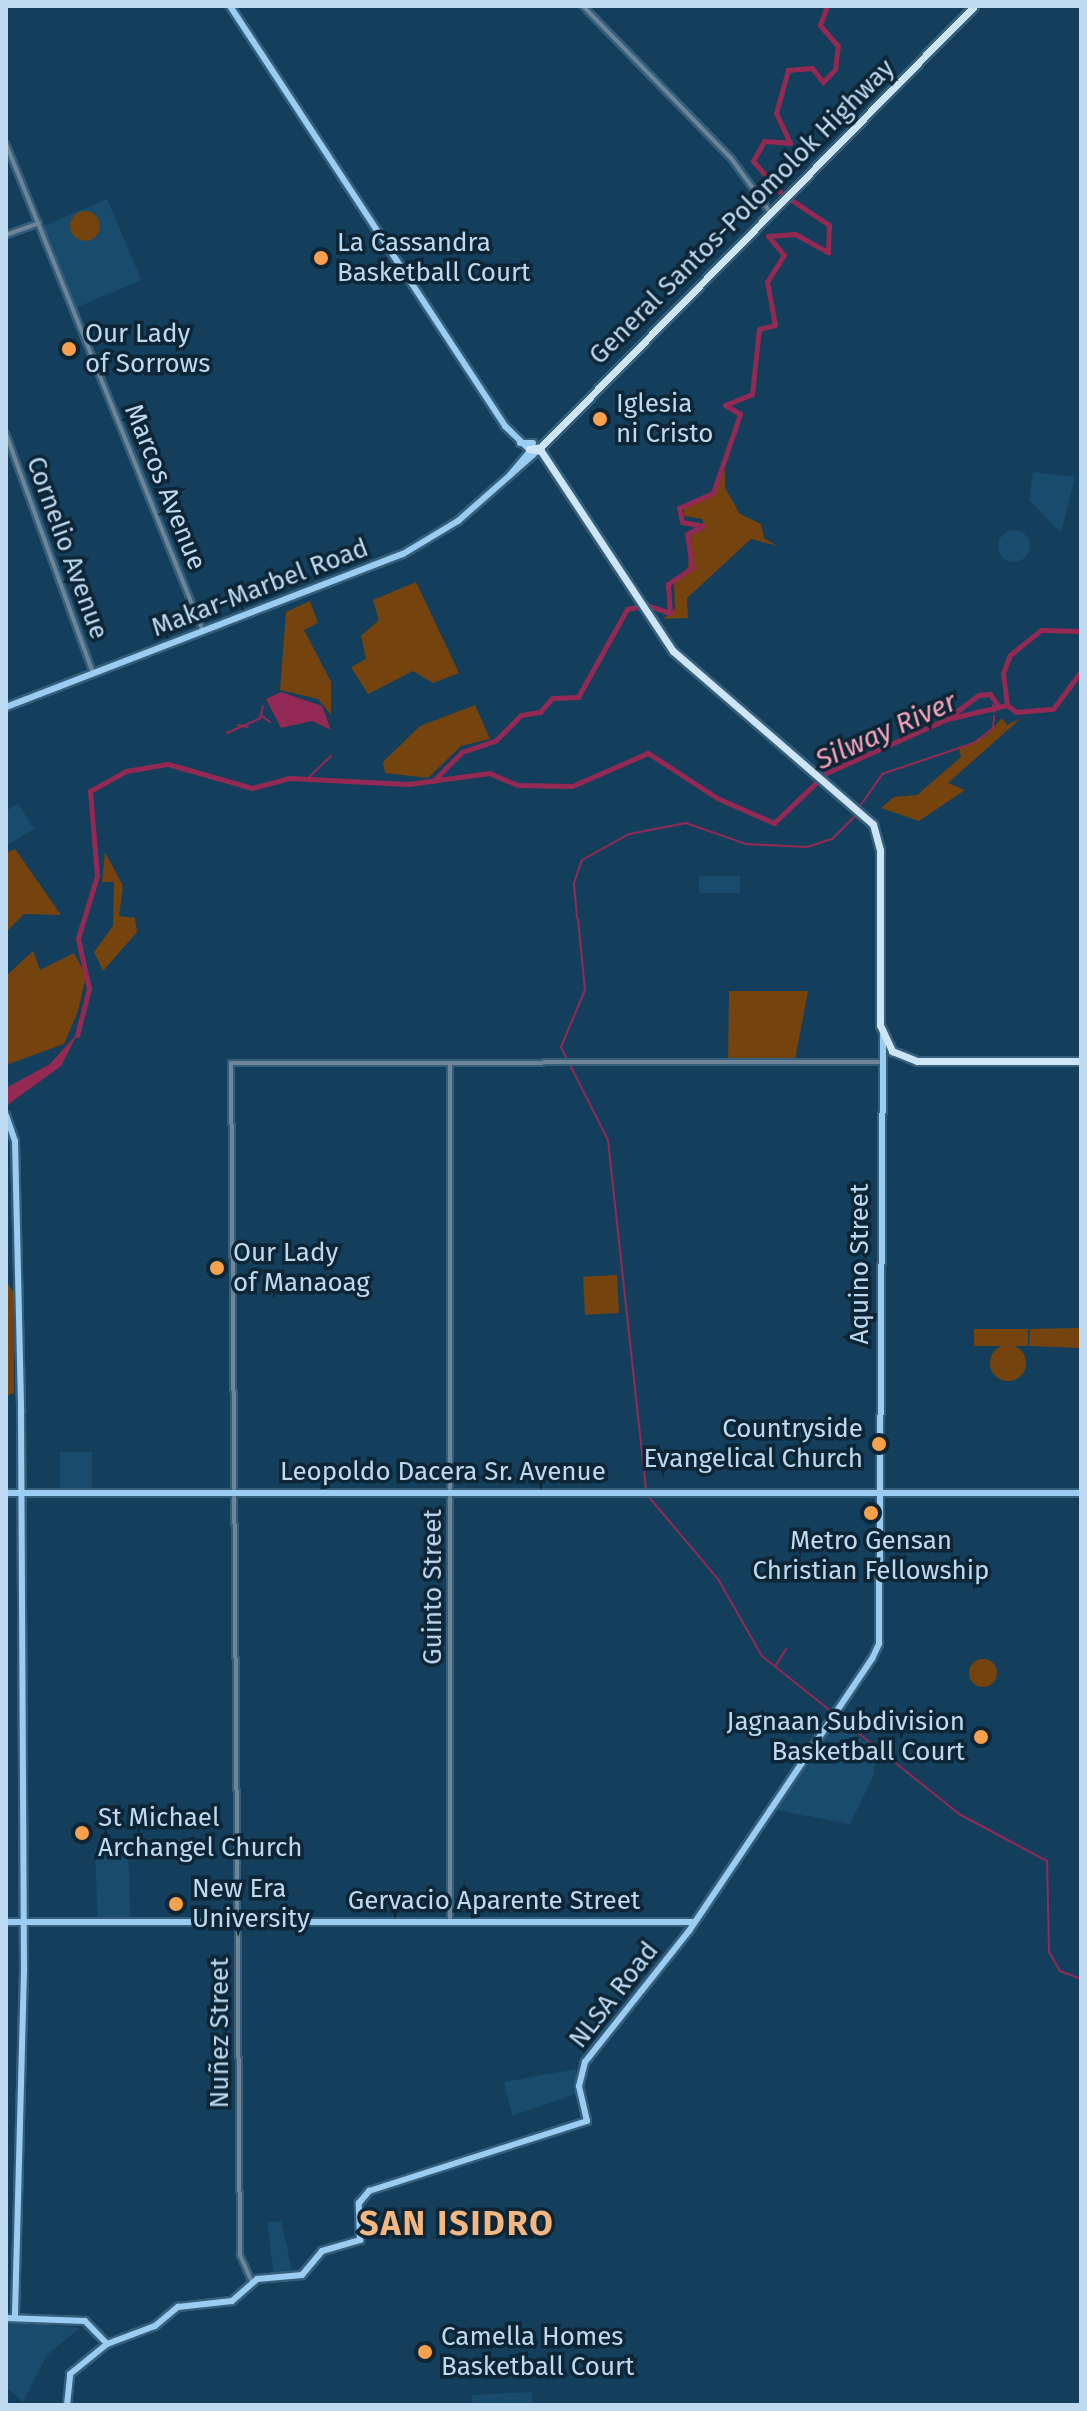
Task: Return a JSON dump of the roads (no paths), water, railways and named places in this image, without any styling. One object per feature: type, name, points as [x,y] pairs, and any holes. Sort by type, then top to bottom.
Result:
[{"type":"highway","name":"General Santos-Polomolok Highway","points":[[535,449],[974,6]]},
{"type":"highway","points":[[535,449],[684,663],[850,800],[879,836],[883,1035],[911,1061],[1081,1061]]},
{"type":"main road","points":[[230,6],[518,442],[521,461]]},
{"type":"main road","points":[[518,442],[535,449]]},
{"type":"main road","name":"Makar-Marbel Road","points":[[510,475],[535,449]]},
{"type":"main road","name":"Makar-Marbel Road","points":[[6,707],[423,544],[510,475],[535,449]]},
{"type":"main road","name":"Aquino Street","points":[[880,1494],[879,1062],[883,1035]]},
{"type":"main road","points":[[6,1115],[16,1176],[21,1493],[23,1922],[15,2318]]},
{"type":"main road","name":"Leopoldo Dacera Sr. Avenue","points":[[6,1493],[1081,1493]]},
{"type":"main road","name":"NLSA Road","points":[[67,2405],[70,2374],[107,2344],[155,2326],[178,2307],[232,2301],[252,2282],[302,2275],[322,2251],[360,2240],[359,2203],[369,2191],[587,2121],[579,2082],[585,2062],[695,1922],[879,1647],[880,1494]]},
{"type":"main road","name":"Gervacio Aparente Street","points":[[6,1922],[695,1922]]},
{"type":"main road","points":[[6,2318],[85,2321],[107,2344]]},
{"type":"street","points":[[583,6],[731,158],[770,212]]},
{"type":"street","name":"Marcos Avenue","points":[[6,144],[203,631]]},
{"type":"street","points":[[6,235],[39,223]]},
{"type":"street","name":"Cornelio Avenue","points":[[6,434],[93,673]]},
{"type":"street","points":[[450,1063],[879,1062]]},
{"type":"street","name":"Nuñez Street","points":[[252,2282],[240,2259],[231,1063],[450,1063]]},
{"type":"street","name":"Guinto Street","points":[[450,1063],[450,1921]]},
{"type":"waterway","points":[[433,781],[462,752],[496,740],[521,715],[540,712],[552,698],[578,697],[627,609],[647,605],[670,613],[668,584],[692,568],[687,534],[703,526],[682,522],[679,508],[713,493],[740,414],[725,405],[752,394],[759,329],[775,325],[767,282],[784,255],[768,236],[795,234],[828,252],[829,225],[781,193],[753,161],[764,141],[790,143],[776,113],[788,70],[812,68],[823,82],[835,69],[838,46],[820,25],[827,6]]},
{"type":"waterway","points":[[123,424],[200,619]]},
{"type":"waterway","name":"Silway River","points":[[77,1035],[89,989],[78,938],[97,876],[90,791],[126,771],[168,764],[252,788],[289,778],[408,784],[489,773],[517,785],[572,786],[648,753],[717,798],[774,823],[826,773],[947,719],[1007,705],[1003,673],[1010,655],[1041,630],[1081,631]]},
{"type":"waterway","points":[[1007,705],[1016,712],[1053,709],[1081,671]]},
{"type":"waterway","points":[[948,718],[979,695],[990,694],[997,704]]},
{"type":"waterway","name":"Silway River","points":[[993,705],[994,712]]},
{"type":"waterway","points":[[227,733],[260,718],[263,706]]},
{"type":"waterway","points":[[262,716],[270,722]]},
{"type":"waterway","points":[[860,806],[882,774],[974,743],[993,728],[994,716]]},
{"type":"waterway","points":[[238,725],[248,727]]},
{"type":"waterway","points":[[305,781],[331,756]]},
{"type":"waterway","points":[[577,918],[574,883],[582,860],[629,834],[686,823],[746,844],[807,847],[832,839],[856,815]]},
{"type":"waterway","points":[[578,919],[585,990],[561,1047],[608,1140],[646,1490]]},
{"type":"waterway","points":[[648,1496],[718,1579],[762,1656],[959,1814],[1047,1861],[1049,1952],[1060,1971],[1081,1979]]},
{"type":"waterway","points":[[776,1665],[786,1649]]},
{"type":"place","name":"La Cassandra Basketball Court","points":[[321,258]]},
{"type":"place","name":"Our Lady of Sorrows","points":[[69,349]]},
{"type":"place","name":"Iglesia ni Cristo","points":[[600,419]]},
{"type":"place","name":"Our Lady of Manaoag","points":[[217,1268]]},
{"type":"place","name":"Countryside Evangelical Church","points":[[879,1444]]},
{"type":"place","name":"Metro Gensan Christian Fellowship","points":[[871,1513]]},
{"type":"place","name":"Jagnaan Subdivision Basketball Court","points":[[981,1737]]},
{"type":"place","name":"St Michael Archangel Church","points":[[82,1833]]},
{"type":"place","name":"New Era University","points":[[176,1904]]},
{"type":"place","name":"Camella Homes Basketball Court","points":[[425,2352]]},
{"type":"district","name":"SAN ISIDRO","points":[[457,2224]]}]
